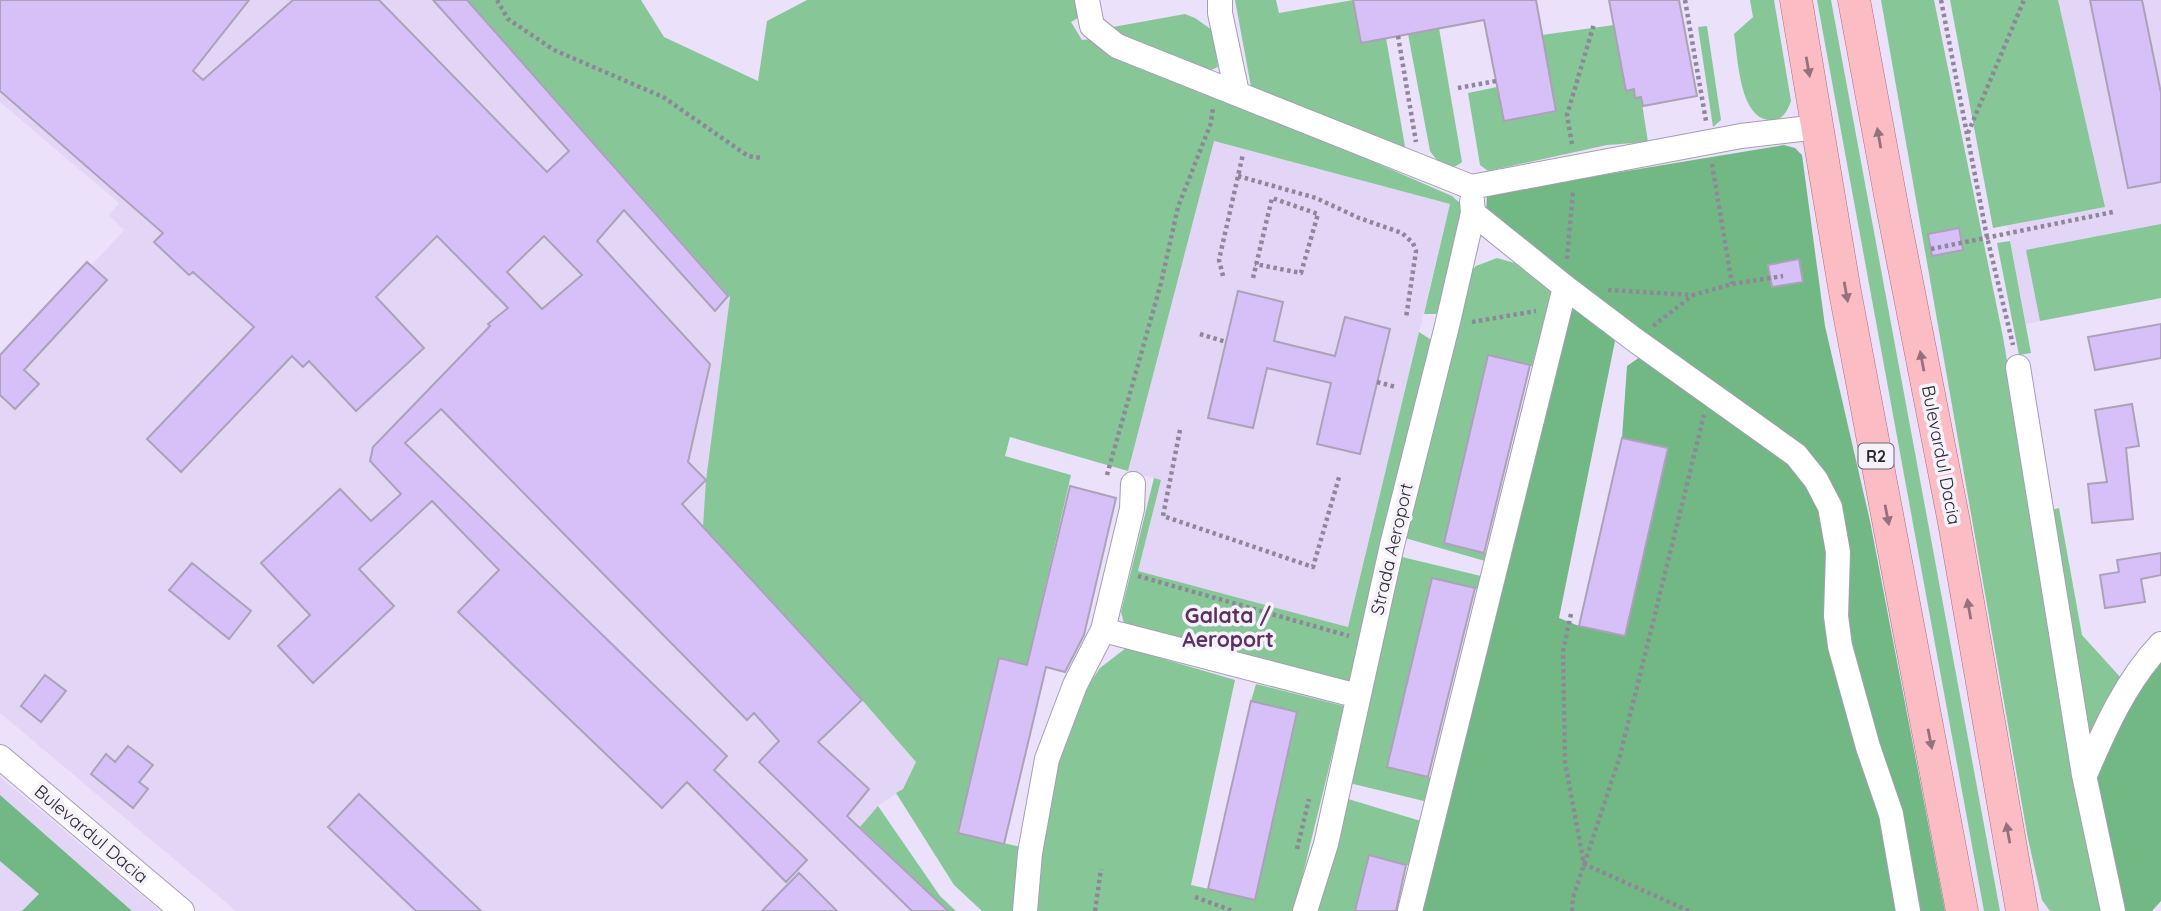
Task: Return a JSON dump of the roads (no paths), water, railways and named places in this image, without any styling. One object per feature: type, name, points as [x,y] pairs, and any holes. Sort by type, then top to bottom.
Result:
[{"type":"main road","name":"R2","points":[[1796,0],[1848,306],[1962,911]]},
{"type":"main road","name":"Bulevardul Dacia","points":[[1854,0],[2025,907]]},
{"type":"street","points":[[1087,0],[1092,26],[1117,46],[1471,187],[1741,136],[1818,127]]},
{"type":"street","points":[[1220,0],[1227,89]]},
{"type":"street","name":"Strada Aeroport","points":[[1305,911],[1326,844],[1392,545],[1474,213],[1471,187]]},
{"type":"street","points":[[1474,213],[1562,297],[1635,340],[1796,455],[1816,480],[1830,507],[1838,552],[1836,616],[1840,646],[1868,747],[1891,814],[1908,911]]},
{"type":"street","points":[[1410,911],[1562,297]]},
{"type":"street","points":[[2018,367],[2084,775],[2113,911]]},
{"type":"street","points":[[1025,911],[1030,853],[1047,759],[1075,685],[1102,630],[1132,509],[1133,484]]},
{"type":"street","points":[[1102,630],[1358,696]]},
{"type":"street","points":[[2084,775],[2118,704],[2150,655],[2161,644]]},
{"type":"street","name":"Bulevardul Dacia","points":[[0,757],[183,911]]},
{"type":"district","name":"Galata / Aeroport","points":[[1228,628]]}]
